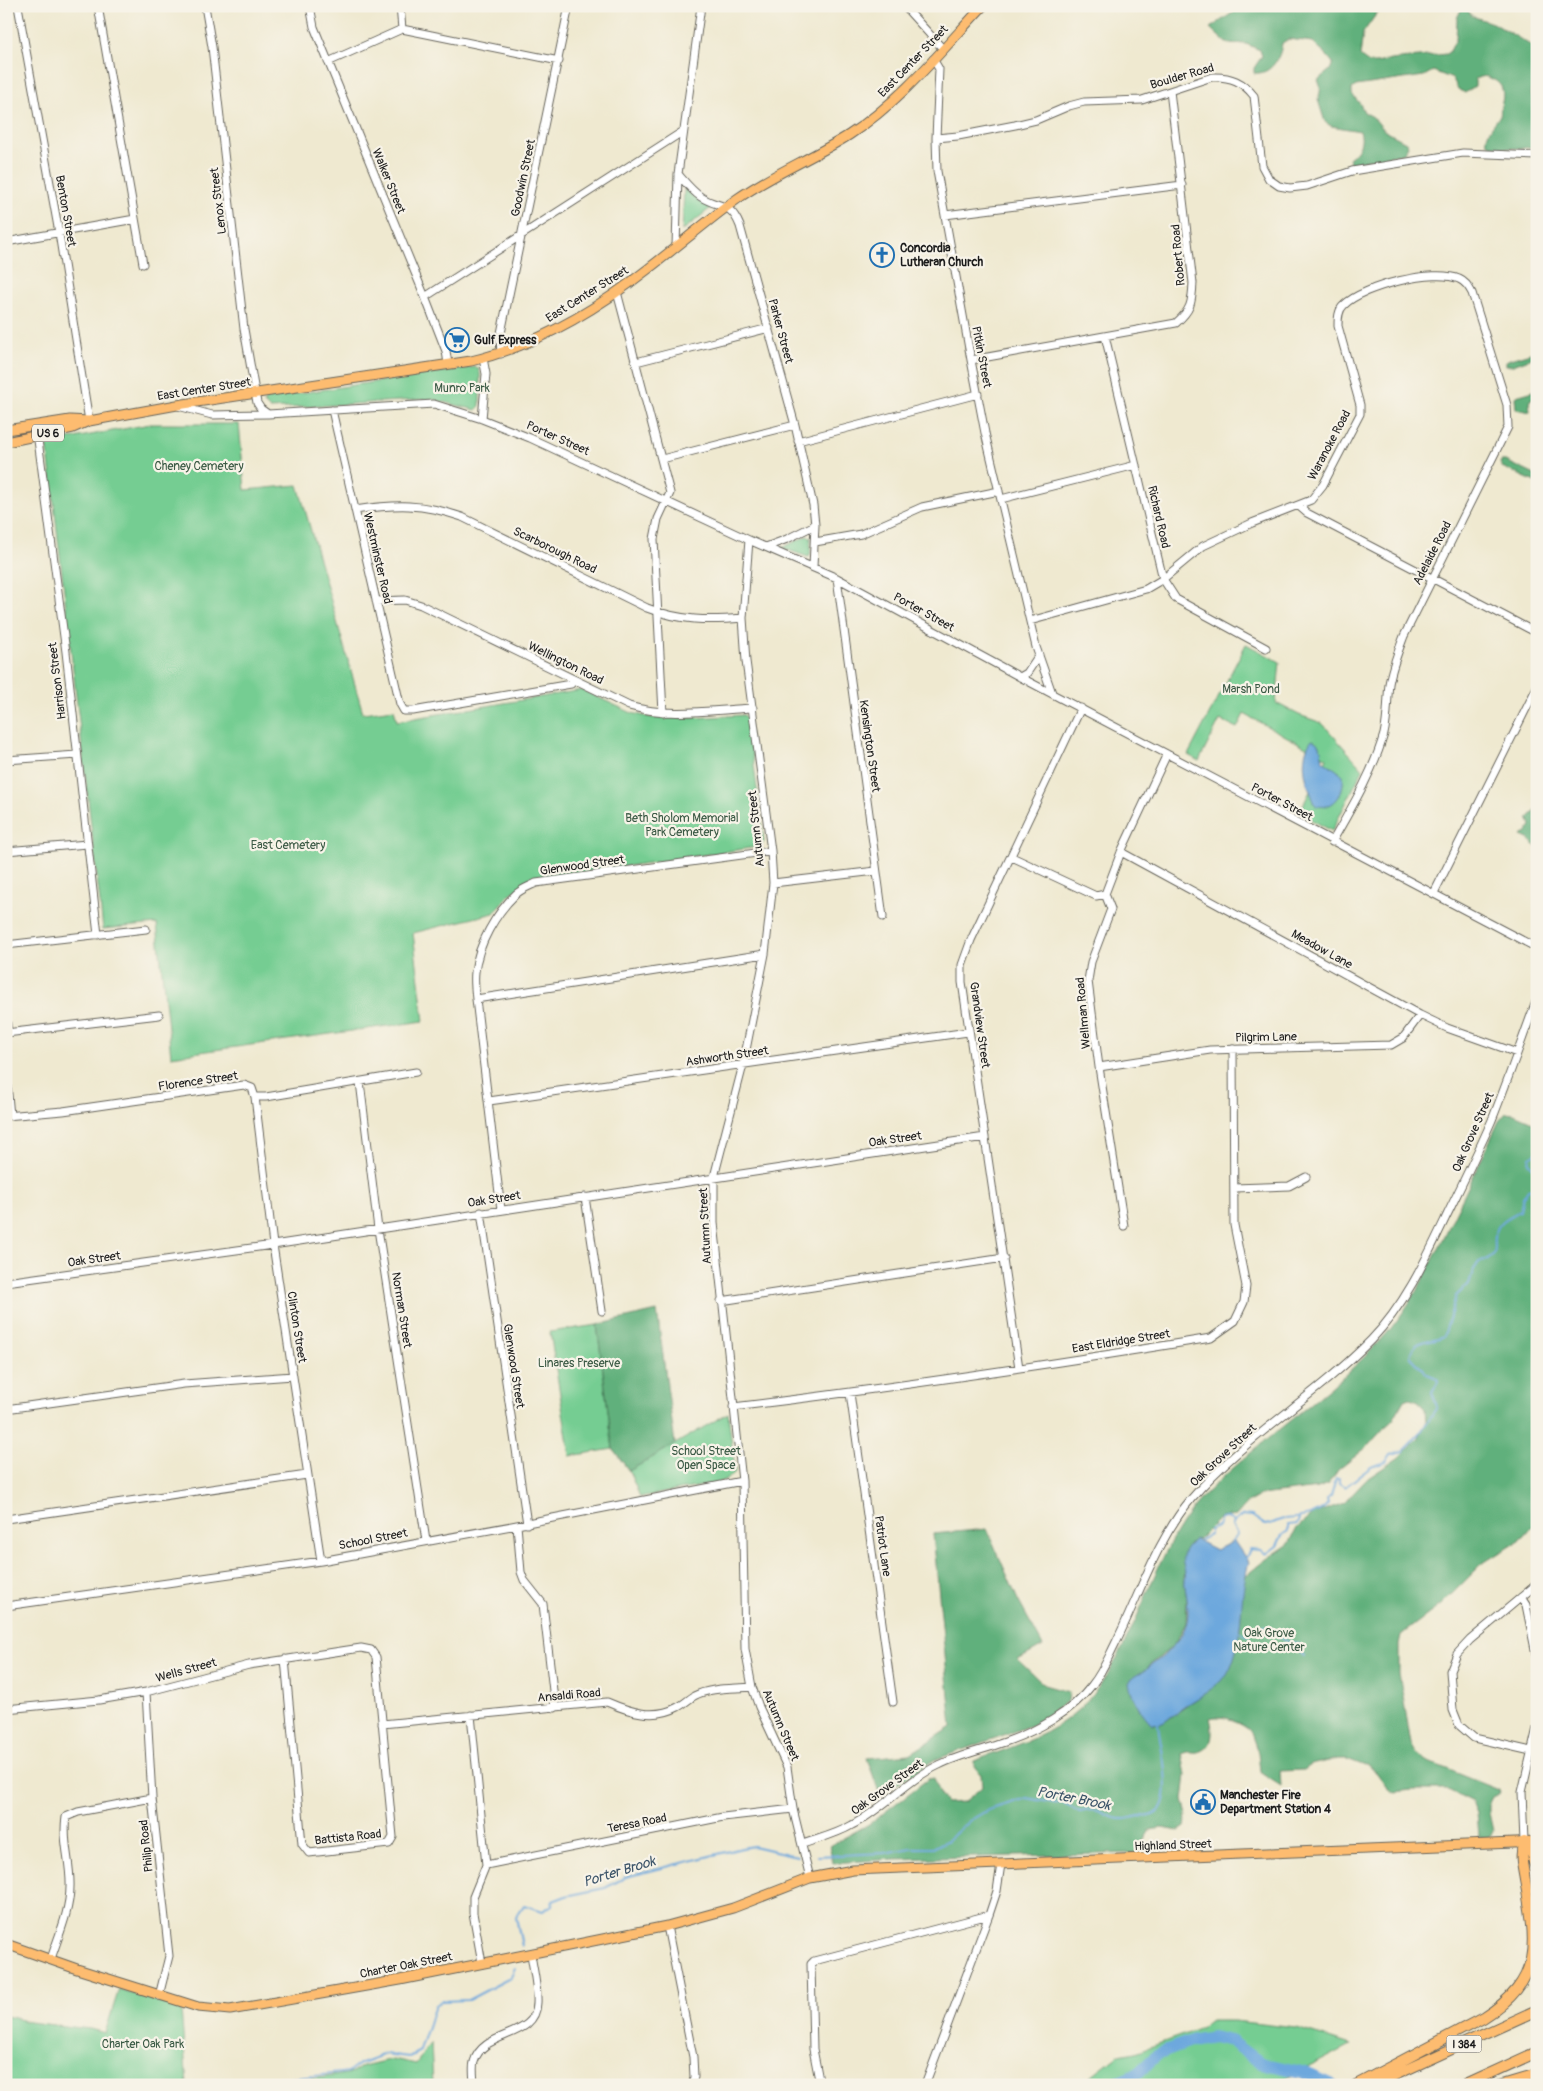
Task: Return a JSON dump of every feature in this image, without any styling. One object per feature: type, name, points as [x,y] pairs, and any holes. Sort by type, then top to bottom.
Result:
[{"type":"highway","points":[[1524,1842],[1530,1850],[1537,1872]]},
{"type":"highway","points":[[1356,2085],[1386,2074],[1492,2012],[1513,1997],[1522,1986],[1532,1964],[1535,1942],[1521,1858],[1524,1842]]},
{"type":"highway","name":"I 384","points":[[1373,2085],[1386,2074],[1537,2010]]},
{"type":"highway","points":[[1465,2085],[1537,2052]]},
{"type":"highway","points":[[1500,2085],[1537,2074]]},
{"type":"main road","name":"East Center Street","points":[[6,430],[70,420],[89,421],[484,358],[501,354],[537,339],[617,292],[746,193],[849,135],[870,120],[893,100],[983,6]]},
{"type":"main road","name":"East Center Street","points":[[6,442],[73,428],[89,421]]},
{"type":"main road","name":"Highland Street","points":[[810,1878],[874,1868],[1537,1842]]},
{"type":"main road","name":"Charter Oak Street","points":[[6,1944],[159,1996],[198,2007],[230,2010],[309,1997],[667,1926],[733,1908],[810,1878]]},
{"type":"street","name":"Benton Street","points":[[18,6],[59,234],[89,421]]},
{"type":"street","points":[[98,6],[143,264]]},
{"type":"street","name":"Lenox Street","points":[[205,6],[212,47],[244,330],[255,394]]},
{"type":"street","name":"Walker Street","points":[[310,6],[314,27],[425,297],[446,351],[448,364]]},
{"type":"street","points":[[400,6],[402,29]]},
{"type":"street","name":"Goodwin Street","points":[[501,354],[500,338],[569,6]]},
{"type":"street","points":[[676,248],[678,174],[682,132],[701,6]]},
{"type":"street","points":[[904,6],[943,49]]},
{"type":"street","points":[[328,62],[402,29],[559,61]]},
{"type":"street","name":"Pitkin Street","points":[[933,59],[939,69],[936,138],[937,172],[971,360],[999,491],[1030,621],[1039,656],[1052,693]]},
{"type":"street","name":"Boulder Road","points":[[936,138],[958,136],[1036,120],[1069,106],[1084,102],[1142,100],[1212,77],[1223,76],[1236,80],[1247,87],[1254,96],[1262,166],[1269,179],[1278,186],[1290,188],[1307,186],[1352,170],[1463,153],[1537,156]]},
{"type":"street","name":"Robert Road","points":[[971,360],[1176,323],[1188,314],[1192,300],[1193,283],[1170,91]]},
{"type":"street","points":[[425,297],[682,132]]},
{"type":"street","points":[[678,174],[701,197],[726,207]]},
{"type":"street","points":[[945,215],[1182,185]]},
{"type":"street","name":"Parker Street","points":[[726,207],[735,213],[740,226],[794,424],[813,506],[815,542],[812,566]]},
{"type":"street","points":[[6,242],[135,219]]},
{"type":"street","name":"Waranoke Road","points":[[1030,621],[1146,589],[1163,579],[1203,546],[1252,523],[1311,500],[1322,485],[1360,414],[1360,405],[1338,326],[1338,315],[1343,305],[1386,284],[1438,275],[1459,279]]},
{"type":"street","name":"Adelaide Road","points":[[1332,842],[1362,788],[1376,758],[1387,719],[1389,685],[1394,661],[1432,578],[1508,427],[1507,404],[1472,293],[1468,285],[1459,279]]},
{"type":"street","points":[[617,292],[670,493],[658,519],[654,539],[663,713]]},
{"type":"street","points":[[636,362],[769,328]]},
{"type":"street","name":"Richard Road","points":[[1105,336],[1163,579],[1176,599],[1266,648]]},
{"type":"street","points":[[482,419],[486,374],[484,358]]},
{"type":"street","points":[[255,394],[260,409],[268,414]]},
{"type":"street","points":[[798,441],[978,394]]},
{"type":"street","name":"Porter Street","points":[[177,406],[212,415],[268,414],[434,404],[482,419],[552,447],[749,540],[837,578],[1332,842],[1434,893],[1537,948]]},
{"type":"street","name":"Westminster Road","points":[[332,410],[400,704],[404,711],[571,684],[575,680]]},
{"type":"street","points":[[662,459],[794,424]]},
{"type":"street","name":"Harrison Street","points":[[36,426],[98,935]]},
{"type":"street","points":[[1001,499],[1136,465]]},
{"type":"street","points":[[815,542],[861,534],[922,507],[999,491]]},
{"type":"street","name":"Scarborough Road","points":[[355,510],[396,505],[422,506],[462,517],[657,612],[704,621],[743,618]]},
{"type":"street","points":[[1299,506],[1307,513],[1537,633]]},
{"type":"street","points":[[766,547],[815,525]]},
{"type":"street","name":"Autumn Street","points":[[749,540],[743,618],[771,851],[773,883],[765,954],[743,1065],[714,1177],[714,1223],[742,1481],[744,1515],[743,1625],[745,1649],[752,1687],[759,1707],[787,1767],[793,1809],[810,1878]]},
{"type":"street","name":"Kensington Street","points":[[837,578],[883,917]]},
{"type":"street","name":"Wellington Road","points":[[376,601],[404,600],[421,605],[629,706],[646,711],[663,713],[753,708]]},
{"type":"street","points":[[1020,677],[1027,673],[1039,656]]},
{"type":"street","points":[[1434,893],[1537,686]]},
{"type":"street","name":"Grandview Street","points":[[1019,1368],[1004,1258],[968,1032],[962,966],[971,940],[1082,708]]},
{"type":"street","name":"Wellman Road","points":[[1124,1226],[1099,1067],[1088,981],[1091,962],[1111,909],[1105,894],[1121,852],[1167,754]]},
{"type":"street","points":[[6,760],[77,755]]},
{"type":"street","points":[[6,852],[87,844]]},
{"type":"street","name":"Glenwood Street","points":[[501,1210],[476,999],[475,972],[480,952],[488,933],[502,911],[517,894],[536,883],[771,851]]},
{"type":"street","name":"Meadow Lane","points":[[1121,852],[1420,1015],[1447,1028],[1517,1053]]},
{"type":"street","points":[[1012,857],[1096,896],[1105,894]]},
{"type":"street","points":[[773,883],[876,871]]},
{"type":"street","points":[[6,946],[146,929]]},
{"type":"street","points":[[476,999],[765,954]]},
{"type":"street","name":"Oak Grove Street","points":[[803,1844],[830,1836],[854,1825],[940,1764],[1034,1730],[1055,1718],[1076,1702],[1092,1685],[1120,1635],[1165,1538],[1188,1503],[1234,1457],[1371,1340],[1391,1316],[1421,1268],[1492,1120],[1537,999]]},
{"type":"street","points":[[6,1017],[7,1033],[159,1014]]},
{"type":"street","name":"Pilgrim Lane","points":[[1099,1067],[1210,1050],[1391,1045],[1403,1038],[1420,1015]]},
{"type":"street","name":"Ashworth Street","points":[[489,1101],[968,1032]]},
{"type":"street","name":"East Eldridge Street","points":[[733,1407],[850,1393],[1211,1338],[1225,1329],[1235,1321],[1240,1313],[1246,1286],[1234,1225],[1233,1049]]},
{"type":"street","points":[[255,1096],[266,1097],[416,1072]]},
{"type":"street","points":[[6,1073],[8,1116]]},
{"type":"street","name":"Norman Street","points":[[360,1082],[378,1229],[426,1541]]},
{"type":"street","name":"Florence Street","points":[[8,1116],[64,1112],[244,1085],[252,1088],[255,1096]]},
{"type":"street","name":"Clinton Street","points":[[255,1096],[273,1245],[321,1560]]},
{"type":"street","name":"Oak Street","points":[[6,1282],[273,1245],[985,1137]]},
{"type":"street","points":[[1234,1188],[1289,1186],[1306,1177]]},
{"type":"street","points":[[585,1197],[602,1311]]},
{"type":"street","name":"Glenwood Street","points":[[481,1212],[527,1524]]},
{"type":"street","points":[[721,1301],[1004,1258]]},
{"type":"street","points":[[6,1409],[184,1384],[293,1376]]},
{"type":"street","name":"Patriot Lane","points":[[850,1393],[893,1702]]},
{"type":"street","points":[[6,1519],[307,1475]]},
{"type":"street","name":"School Street","points":[[6,1606],[321,1560],[517,1526],[742,1481]]},
{"type":"street","points":[[517,1526],[521,1572],[524,1580],[543,1604],[555,1708]]},
{"type":"street","points":[[1531,1751],[1474,1738],[1459,1725],[1453,1710],[1450,1672],[1457,1654],[1470,1640],[1537,1584]]},
{"type":"street","points":[[1521,1597],[1526,1605],[1537,1658]]},
{"type":"street","name":"Wells Street","points":[[6,1709],[98,1700],[146,1692],[249,1665],[361,1648],[371,1650]]},
{"type":"street","name":"Battista Road","points":[[285,1659],[302,1844],[309,1853],[389,1844],[393,1837],[376,1657],[371,1650]]},
{"type":"street","name":"Ansaldi Road","points":[[382,1724],[607,1702],[640,1714],[666,1712],[679,1707],[695,1695],[752,1687]]},
{"type":"street","name":"Philip Road","points":[[146,1692],[152,1798],[169,1956],[159,1996]]},
{"type":"street","points":[[471,1715],[486,1864],[473,1897],[472,1913],[482,1963]]},
{"type":"street","points":[[1524,1842],[1522,1792],[1537,1728]]},
{"type":"street","points":[[51,1959],[67,1906],[70,1888],[64,1831],[66,1817],[78,1812],[152,1798]]},
{"type":"street","name":"Teresa Road","points":[[486,1864],[723,1817],[793,1809]]},
{"type":"street","points":[[925,2085],[989,1915],[997,1890],[1001,1864]]},
{"type":"street","points":[[820,2085],[812,2049],[811,1964],[814,1960],[989,1915]]},
{"type":"street","points":[[667,1926],[693,2056],[694,2077],[692,2085]]},
{"type":"street","points":[[474,2085],[474,2062],[483,2046],[497,2038],[521,2030],[533,2019],[538,2004],[531,1954]]},
{"type":"green space","points":[[1243,6],[1382,6],[1363,33],[1360,56],[1369,63],[1446,54],[1450,51],[1456,39],[1457,18],[1462,8],[1467,9],[1472,16],[1495,24],[1537,49],[1537,87],[1533,88],[1530,92],[1537,111],[1537,147],[1503,148],[1491,146],[1487,143],[1487,135],[1500,115],[1503,98],[1501,86],[1495,80],[1484,76],[1475,79],[1475,86],[1465,93],[1458,89],[1453,79],[1433,71],[1424,76],[1356,86],[1352,89],[1352,94],[1364,112],[1373,117],[1385,131],[1406,142],[1408,146],[1403,154],[1350,163],[1349,158],[1355,153],[1361,143],[1360,131],[1331,126],[1325,122],[1318,100],[1320,88],[1318,80],[1330,70],[1333,63],[1329,57],[1313,42],[1289,39],[1282,43],[1280,53],[1271,68],[1260,73],[1254,73],[1254,68],[1262,56],[1260,50],[1246,44],[1226,43],[1210,28]]},
{"type":"green space","points":[[684,190],[698,200],[712,207],[682,231]]},
{"type":"green space","points":[[1537,351],[1537,356],[1513,365],[1506,365],[1506,361],[1510,359]]},
{"type":"green space","name":"Munro Park","points":[[474,367],[478,368],[480,373],[480,406],[476,410],[431,399],[270,409],[264,403],[268,398]]},
{"type":"green space","points":[[1537,390],[1537,397],[1529,402],[1530,412],[1516,409],[1516,396]]},
{"type":"green space","name":"East Cemetery","points":[[150,424],[239,424],[245,490],[298,485],[363,713],[394,709],[397,721],[582,690],[632,713],[653,718],[744,715],[748,719],[764,842],[757,847],[533,880],[510,894],[494,913],[413,933],[424,1021],[171,1056],[157,924],[103,929],[47,443]]},
{"type":"green space","points":[[1501,461],[1506,461],[1537,476],[1537,483],[1502,467]]},
{"type":"green space","points":[[806,536],[811,537],[810,556],[808,557],[782,548]]},
{"type":"green space","name":"Marsh Pond","points":[[1246,644],[1280,662],[1276,703],[1299,715],[1322,723],[1363,769],[1332,831],[1299,813],[1327,758],[1244,714],[1237,728],[1220,720],[1199,761],[1188,755]]},
{"type":"green space","points":[[1537,810],[1537,848],[1529,839],[1521,836],[1527,833],[1531,825],[1528,818]]},
{"type":"green space","name":"Oak Grove Nature Center","points":[[1506,1113],[1514,1114],[1537,1124],[1537,1522],[1523,1538],[1483,1563],[1442,1604],[1401,1635],[1399,1644],[1399,1673],[1411,1743],[1416,1752],[1427,1761],[1499,1790],[1500,1793],[1492,1797],[1489,1803],[1493,1831],[1491,1835],[1485,1838],[1479,1836],[1477,1813],[1472,1802],[1448,1790],[1394,1792],[1387,1787],[1376,1772],[1347,1759],[1310,1765],[1303,1770],[1280,1771],[1281,1786],[1260,1771],[1258,1753],[1250,1730],[1242,1724],[1215,1717],[1210,1718],[1212,1738],[1207,1747],[1198,1752],[1182,1754],[1186,1775],[1183,1800],[1187,1816],[1185,1827],[1179,1831],[1161,1828],[1150,1830],[1136,1853],[894,1859],[833,1863],[829,1846],[869,1824],[928,1779],[934,1778],[946,1803],[964,1802],[982,1787],[981,1775],[974,1766],[974,1761],[1022,1743],[1057,1726],[1089,1698],[1108,1674],[1123,1647],[1176,1533],[1193,1508],[1233,1468],[1346,1374],[1379,1342],[1402,1314],[1429,1267],[1499,1121]],"holes":[[[1409,1398],[1417,1400],[1425,1409],[1426,1423],[1418,1439],[1398,1458],[1368,1478],[1344,1503],[1313,1514],[1297,1528],[1289,1544],[1244,1577],[1236,1647],[1233,1660],[1220,1682],[1167,1720],[1160,1724],[1150,1722],[1131,1691],[1148,1667],[1174,1645],[1186,1623],[1187,1600],[1184,1578],[1189,1544],[1202,1536],[1220,1518],[1236,1516],[1247,1503],[1261,1495],[1318,1488],[1329,1484],[1338,1470],[1367,1447],[1393,1420],[1404,1400]]]},
{"type":"green space","points":[[657,1311],[675,1444],[629,1471],[613,1449],[597,1325]]},
{"type":"green space","name":"Linares Preserve","points":[[597,1325],[613,1449],[570,1456],[550,1332]]},
{"type":"green space","name":"School Street Open Space","points":[[728,1413],[735,1471],[733,1475],[719,1483],[640,1497],[629,1471]]},
{"type":"green space","points":[[987,1529],[1018,1600],[1043,1646],[1018,1660],[1044,1685],[1069,1692],[1068,1701],[1032,1725],[934,1760],[880,1795],[867,1758],[910,1754],[952,1727],[933,1534]]},
{"type":"green space","name":"Charter Oak Park","points":[[119,1989],[181,2009],[187,2085],[6,2085],[6,2016],[29,2022],[90,2029],[105,2033]]},
{"type":"green space","points":[[1210,2021],[1234,2021],[1296,2028],[1351,2045],[1275,2085],[1079,2085],[1118,2055],[1136,2052],[1199,2029]]},
{"type":"green space","points":[[431,2042],[433,2085],[284,2085],[292,2082],[352,2073],[363,2066],[393,2059],[416,2064]]},
{"type":"water","points":[[1312,739],[1320,745],[1323,760],[1343,775],[1342,788],[1337,799],[1323,807],[1316,806],[1309,790],[1305,772],[1305,755]]},
{"type":"water","points":[[1195,1539],[1216,1550],[1234,1541],[1249,1563],[1243,1590],[1239,1635],[1233,1662],[1227,1674],[1218,1684],[1163,1723],[1152,1724],[1137,1705],[1129,1683],[1132,1678],[1164,1656],[1182,1634],[1188,1616],[1183,1557],[1185,1550]]},
{"type":"waterway","points":[[1537,1153],[1530,1157],[1529,1163],[1537,1172],[1537,1180]]},
{"type":"waterway","points":[[1232,1542],[1237,1534],[1232,1525],[1242,1515],[1252,1516],[1265,1525],[1313,1514],[1328,1504],[1327,1499],[1331,1496],[1336,1478],[1339,1478],[1339,1483],[1345,1487],[1371,1467],[1386,1462],[1391,1454],[1403,1451],[1420,1433],[1437,1407],[1432,1392],[1438,1381],[1437,1378],[1427,1374],[1410,1356],[1412,1350],[1423,1341],[1444,1336],[1456,1296],[1469,1284],[1473,1271],[1479,1262],[1485,1261],[1494,1254],[1495,1237],[1498,1227],[1520,1211],[1523,1197],[1528,1189],[1535,1188],[1537,1184]]},
{"type":"waterway","points":[[1200,1540],[1210,1535],[1210,1530],[1218,1526],[1221,1519],[1227,1518],[1233,1521]]},
{"type":"waterway","points":[[1245,1560],[1250,1549],[1261,1550],[1266,1554],[1277,1546],[1282,1535],[1288,1531],[1288,1525],[1297,1524],[1299,1519]]},
{"type":"waterway","points":[[1236,1631],[1248,1635],[1255,1629],[1264,1626],[1285,1641],[1299,1644],[1298,1650],[1304,1656]]},
{"type":"waterway","name":"Porter Brook","points":[[817,1856],[884,1853],[911,1848],[933,1848],[948,1840],[969,1821],[988,1810],[1027,1798],[1066,1805],[1080,1812],[1088,1810],[1099,1811],[1117,1819],[1150,1816],[1159,1811],[1164,1801],[1166,1788],[1158,1722]]},
{"type":"waterway","name":"Porter Brook","points":[[522,1946],[516,1917],[524,1905],[543,1911],[552,1905],[553,1901],[566,1896],[605,1888],[626,1877],[753,1846],[797,1856]]},
{"type":"waterway","name":"Porter Brook","points":[[280,2085],[289,2079],[349,2072],[361,2063],[385,2054],[409,2057],[420,2051],[435,2005],[441,2001],[468,2000],[510,1978],[515,1968]]},
{"type":"waterway","points":[[1112,2085],[1137,2074],[1159,2053],[1191,2041],[1213,2037],[1231,2041],[1261,2063],[1302,2072],[1332,2085]]},
{"type":"place","name":"Concordia Lutheran Church","points":[[882,255]]},
{"type":"place","name":"Gulf Express","points":[[457,340]]},
{"type":"place","name":"Manchester Fire Department Station 4","points":[[1203,1802]]},
{"type":"park label","name":"Cheney Cemetery","points":[[199,466]]},
{"type":"park label","name":"Beth Sholom Memorial Park Cemetery","points":[[682,825]]}]
